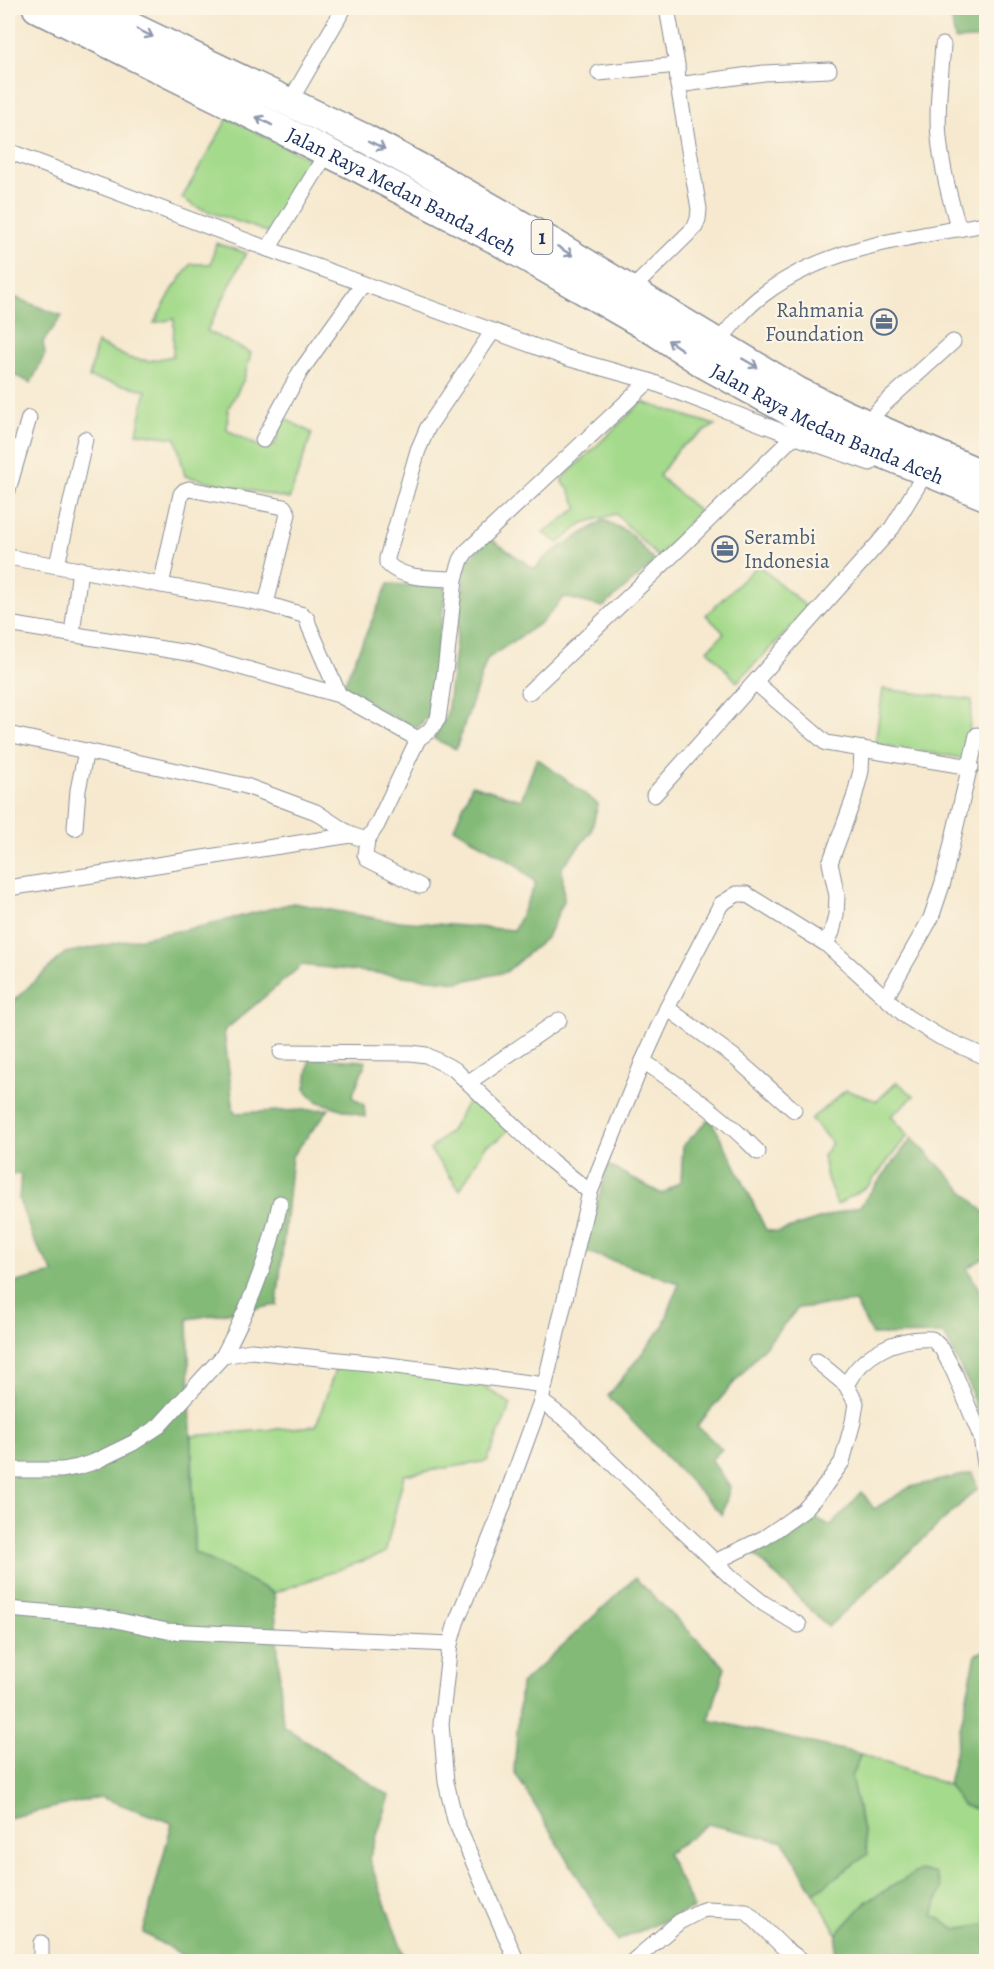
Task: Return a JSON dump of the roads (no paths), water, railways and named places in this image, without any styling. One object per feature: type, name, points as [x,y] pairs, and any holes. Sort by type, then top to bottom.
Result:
[{"type":"highway","name":"Jalan Raya Medan Banda Aceh","points":[[38,8],[327,152],[495,239],[656,332],[706,365],[875,451],[987,496]]},
{"type":"highway","name":"Jalan Raya Medan Banda Aceh","points":[[92,8],[341,127],[437,177],[631,290],[797,391],[829,426],[987,476]]},
{"type":"street","points":[[289,103],[344,8]]},
{"type":"street","points":[[631,290],[695,227],[698,219],[699,209],[667,8]]},
{"type":"street","points":[[943,45],[939,138],[953,212],[959,229]]},
{"type":"street","points":[[599,73],[677,65]]},
{"type":"street","points":[[678,85],[764,73],[829,70]]},
{"type":"street","points":[[268,249],[341,127]]},
{"type":"street","points":[[8,151],[567,358],[829,426],[870,463],[873,461],[875,451]]},
{"type":"street","points":[[717,344],[740,315],[764,294],[803,270],[862,247],[987,224]]},
{"type":"street","points":[[263,440],[300,372],[363,284]]},
{"type":"street","points":[[455,579],[415,576],[394,570],[387,563],[387,558],[418,450],[428,427],[493,330]]},
{"type":"street","points":[[529,692],[685,543],[829,426],[882,406],[953,342]]},
{"type":"street","points":[[420,886],[368,859],[365,855],[367,840],[418,738],[429,731],[438,719],[455,579],[461,560],[466,552],[649,381]]},
{"type":"street","points":[[8,490],[29,418]]},
{"type":"street","points":[[57,565],[85,440]]},
{"type":"street","points":[[654,795],[892,528],[926,472]]},
{"type":"street","points":[[161,585],[181,494],[184,490],[189,489],[284,507],[287,510],[288,514],[266,604]]},
{"type":"street","points":[[8,557],[266,604],[303,615],[308,619],[339,695]]},
{"type":"street","points":[[72,634],[80,569]]},
{"type":"street","points":[[8,624],[194,654],[339,695],[418,738]]},
{"type":"street","points":[[756,683],[826,743],[971,767]]},
{"type":"street","points":[[8,734],[246,786],[316,812],[351,835],[367,840]]},
{"type":"street","points":[[886,997],[931,918],[943,882],[977,735]]},
{"type":"street","points":[[826,944],[832,932],[837,905],[830,863],[854,798],[861,771],[862,749]]},
{"type":"street","points":[[75,828],[78,790],[86,752]]},
{"type":"street","points":[[8,888],[351,835]]},
{"type":"street","points":[[517,1962],[455,1820],[446,1782],[441,1724],[450,1644],[541,1401],[590,1191],[643,1062],[721,904],[737,894],[746,894],[826,944],[907,1017],[940,1037],[987,1057]]},
{"type":"street","points":[[668,1008],[733,1056],[794,1110]]},
{"type":"street","points":[[469,1082],[559,1020]]},
{"type":"street","points":[[281,1052],[426,1055],[454,1069],[551,1161],[590,1191]]},
{"type":"street","points":[[643,1062],[686,1090],[744,1137],[758,1152]]},
{"type":"street","points":[[8,1470],[62,1470],[78,1467],[94,1462],[133,1443],[159,1426],[223,1356],[257,1283],[273,1238],[280,1203]]},
{"type":"street","points":[[846,1384],[853,1371],[863,1360],[876,1352],[914,1338],[932,1339],[942,1349],[954,1372],[981,1437],[987,1470]]},
{"type":"street","points":[[223,1356],[251,1351],[388,1365],[545,1385]]},
{"type":"street","points":[[715,1562],[764,1538],[802,1511],[822,1490],[842,1462],[856,1403],[846,1384],[817,1361]]},
{"type":"street","points":[[541,1401],[569,1422],[715,1562],[763,1603],[799,1625]]},
{"type":"street","points":[[8,1609],[102,1617],[167,1631],[450,1644]]},
{"type":"street","points":[[632,1962],[689,1915],[706,1909],[746,1911],[783,1947],[804,1962]]},
{"type":"street","points":[[41,1943],[41,1962]]},
{"type":"place","name":"Rahmania Foundation","points":[[884,322]]},
{"type":"place","name":"Serambi Indonesia","points":[[725,549]]}]
